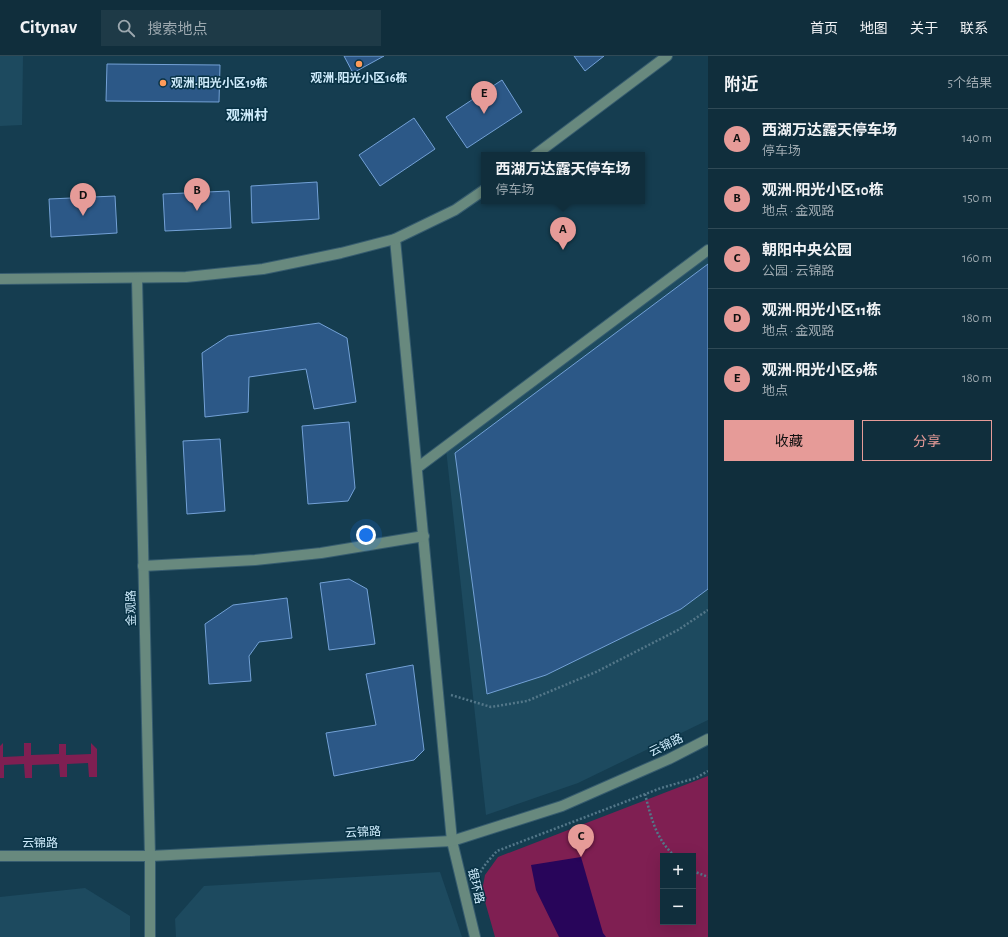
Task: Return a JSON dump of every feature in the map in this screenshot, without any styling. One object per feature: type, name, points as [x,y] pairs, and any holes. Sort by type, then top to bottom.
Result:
[{"type":"street","points":[[539,152],[667,56]]},
{"type":"street","points":[[0,280],[137,279],[186,277],[263,269],[341,253],[396,239],[455,210],[481,192]]},
{"type":"street","name":"银环路","points":[[396,239],[452,840],[475,937]]},
{"type":"street","points":[[417,468],[708,250]]},
{"type":"street","name":"金观路","points":[[137,279],[150,856],[150,937]]},
{"type":"street","points":[[143,566],[255,560],[321,553],[424,536]]},
{"type":"street","name":"云锦路","points":[[0,856],[150,856],[452,840],[562,806],[669,759],[708,739]]},
{"type":"path","points":[[438,691],[491,707],[527,700],[596,672],[678,630],[708,610]]},
{"type":"path","points":[[480,896],[477,882],[485,864],[497,851],[644,794],[696,778],[708,771]]},
{"type":"path","points":[[644,794],[656,832],[667,850],[671,853]]},
{"type":"path","points":[[696,872],[708,877]]},
{"type":"shaded area","points":[[0,56],[23,56],[22,125],[0,126]]},
{"type":"shaded area","points":[[708,255],[708,720],[578,783],[486,815],[446,449]]},
{"type":"shaded area","points":[[3,743],[3,757],[24,756],[24,743],[31,743],[31,755],[59,754],[59,744],[66,744],[66,755],[91,754],[91,743],[97,749],[97,777],[89,777],[88,763],[67,764],[67,777],[60,777],[59,764],[32,765],[32,778],[25,778],[24,764],[4,765],[4,778],[0,778],[0,746]]},
{"type":"shaded area","points":[[708,776],[708,937],[495,937],[482,891],[485,875],[498,857]]},
{"type":"shaded area","points":[[581,857],[603,933],[606,937],[559,937],[536,890],[531,865]]},
{"type":"shaded area","points":[[440,872],[462,937],[176,937],[175,919],[204,886]]},
{"type":"shaded area","points":[[85,888],[130,916],[130,937],[0,937],[0,897]]},
{"type":"building","name":"观洲·阳光小区16栋","points":[[344,56],[384,56],[353,73]]},
{"type":"building","points":[[574,56],[604,56],[585,71]]},
{"type":"building","name":"观洲·阳光小区19栋","points":[[107,64],[220,65],[219,102],[106,101]]},
{"type":"building","points":[[502,80],[522,112],[467,148],[446,117]]},
{"type":"building","points":[[414,118],[435,149],[380,186],[359,155]]},
{"type":"building","points":[[317,182],[319,219],[252,223],[251,186]]},
{"type":"building","points":[[229,191],[231,228],[165,231],[163,194]]},
{"type":"building","points":[[115,196],[117,233],[51,237],[49,199]]},
{"type":"building","points":[[708,264],[708,589],[681,609],[546,675],[487,694],[455,453]]},
{"type":"building","points":[[319,323],[347,338],[356,402],[314,409],[306,369],[249,377],[248,412],[205,417],[202,353],[228,336]]},
{"type":"building","points":[[349,422],[355,488],[348,501],[308,504],[302,426]]},
{"type":"building","points":[[220,439],[225,511],[187,514],[183,441]]},
{"type":"building","points":[[349,579],[367,589],[375,644],[329,650],[320,583]]},
{"type":"building","points":[[287,598],[292,638],[259,642],[249,656],[251,681],[209,684],[205,624],[233,605]]},
{"type":"building","points":[[413,665],[424,750],[414,760],[334,776],[326,733],[376,725],[366,674]]},
{"type":"place","name":"观洲·阳光小区16栋","points":[[359,64]]},
{"type":"place","name":"观洲·阳光小区19栋","points":[[163,83]]},
{"type":"place","name":"观洲·阳光小区9栋","points":[[484,114]]},
{"type":"place","name":"观洲·阳光小区10栋","points":[[197,211]]},
{"type":"place","name":"观洲·阳光小区11栋","points":[[83,216]]},
{"type":"place","name":"西湖万达露天停车场","points":[[563,250]]},
{"type":"place","name":"朝阳中央公园","points":[[581,857]]},
{"type":"district","name":"观洲村","points":[[247,116]]}]
